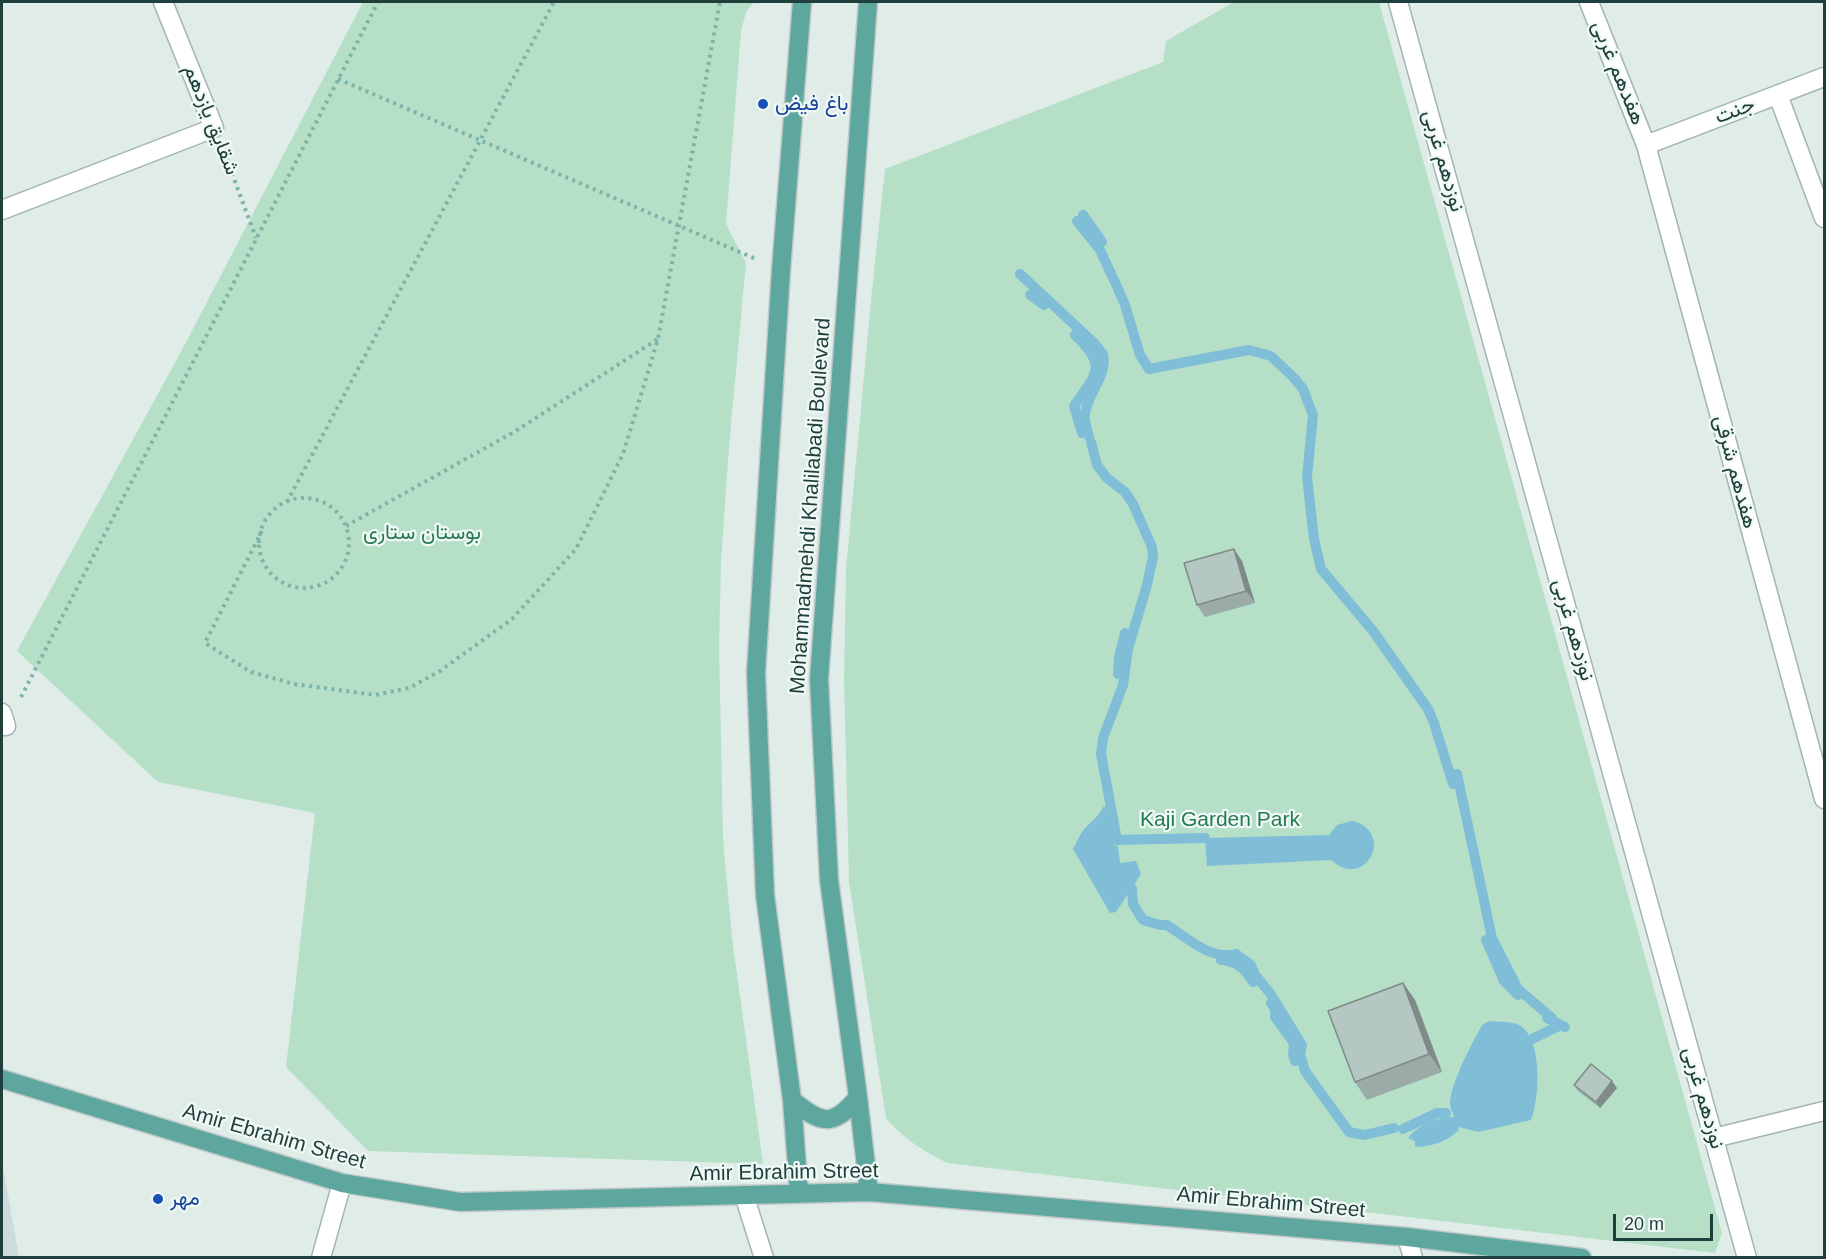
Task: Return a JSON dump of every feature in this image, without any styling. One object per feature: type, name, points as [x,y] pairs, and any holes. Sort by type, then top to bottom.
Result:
[{"type":"main road","name":"Mohammadmehdi Khalilabadi Boulevard","points":[[800,1193],[792,1100],[765,895],[756,673],[781,270],[802,2]]},
{"type":"main road","name":"Mohammadmehdi Khalilabadi Boulevard","points":[[868,2],[819,680],[829,880],[869,1192]]},
{"type":"main road","name":"Amir Ebrahim Street","points":[[2,1079],[342,1183],[460,1202],[869,1192],[1407,1236],[1582,1257]]},
{"type":"main road","points":[[792,1100],[809,1114],[827,1120],[844,1114],[858,1097]]},
{"type":"street","name":"شقایق یازدهم","points":[[163,2],[214,128]]},
{"type":"street","name":"نوزدهم غربی","points":[[1398,2],[1747,1257]]},
{"type":"street","name":"هفدهم غربی","points":[[1589,2],[1646,146]]},
{"type":"street","name":"جنت","points":[[1646,146],[1824,77]]},
{"type":"street","points":[[1778,95],[1824,218]]},
{"type":"street","points":[[2,210],[214,128]]},
{"type":"street","name":"هفدهم شرقی","points":[[1646,146],[1824,799]]},
{"type":"street","points":[[1714,1138],[1824,1111]]},
{"type":"street","points":[[321,1257],[342,1183]]},
{"type":"street","points":[[744,1196],[764,1257]]},
{"type":"street","points":[[1407,1236],[1413,1257]]},
{"type":"path","points":[[3,722],[378,2]]},
{"type":"path","points":[[287,502],[554,2]]},
{"type":"path","points":[[261,531],[259,546],[263,561],[272,574],[284,583],[299,588],[315,587],[329,581],[340,570],[347,557],[350,541],[346,526],[338,513],[327,504],[314,499],[300,498],[287,502],[271,513],[261,531],[205,643],[251,672],[294,684],[375,695],[409,688],[440,671],[512,619],[576,549],[623,454],[658,339],[720,2]]},
{"type":"path","points":[[338,79],[781,270]]},
{"type":"path","name":"شقایق یازدهم","points":[[214,128],[257,238]]},
{"type":"path","points":[[346,526],[514,432],[658,339]]},
{"type":"shaded area","points":[[2,1161],[19,1257],[2,1257]]},
{"type":"green space","name":"بوستان ستاری","points":[[363,2],[754,2],[746,12],[741,31],[726,224],[746,263],[729,446],[721,562],[719,646],[723,839],[732,938],[763,1164],[368,1151],[286,1067],[315,813],[158,782],[17,651],[182,350]]},
{"type":"green space","name":"Kaji Garden Park","points":[[1234,2],[1379,2],[1722,1233],[1715,1253],[947,1163],[914,1144],[886,1118],[849,882],[844,678],[846,569],[885,169],[1163,62],[1166,41]]},
{"type":"water","points":[[1103,807],[1106,807],[1114,845],[1118,846],[1120,863],[1136,861],[1141,874],[1116,912],[1110,913],[1073,849],[1082,832]]},
{"type":"water","points":[[1352,821],[1365,827],[1372,836],[1374,846],[1365,864],[1355,869],[1344,868],[1331,860],[1207,866],[1205,838],[1329,835],[1337,825]]},
{"type":"water","points":[[1490,1021],[1519,1025],[1527,1032],[1532,1042],[1536,1055],[1537,1084],[1531,1120],[1478,1132],[1459,1127],[1458,1131],[1443,1141],[1415,1147],[1415,1141],[1408,1138],[1417,1129],[1441,1118],[1454,1117],[1450,1103],[1458,1074],[1483,1024]]},
{"type":"building","points":[[1234,549],[1246,591],[1197,605],[1184,563]]},
{"type":"building","points":[[1403,983],[1429,1054],[1355,1082],[1328,1011]]},
{"type":"building","points":[[1591,1064],[1612,1081],[1596,1102],[1574,1085]]},
{"type":"waterway","points":[[1083,215],[1102,242]]},
{"type":"waterway","points":[[1077,221],[1100,250],[1125,305],[1140,355],[1149,369],[1249,350],[1271,356],[1303,389],[1313,415],[1307,477],[1314,539],[1321,569],[1373,631],[1428,709],[1453,784]]},
{"type":"waterway","points":[[1020,274],[1103,354],[1103,369],[1085,413],[1089,437]]},
{"type":"waterway","points":[[1030,295],[1044,305]]},
{"type":"waterway","points":[[1075,335],[1092,355],[1096,370],[1074,406],[1082,433]]},
{"type":"waterway","points":[[1091,442],[1097,465],[1107,478],[1125,492],[1133,504],[1152,547],[1153,557],[1128,649],[1123,685],[1103,738],[1101,754],[1117,840],[1205,838]]},
{"type":"waterway","points":[[1118,674],[1119,657],[1125,633]]},
{"type":"waterway","points":[[1457,774],[1492,938],[1518,989],[1552,1018],[1549,1019]]},
{"type":"waterway","points":[[1132,888],[1133,904],[1143,920],[1167,925],[1199,947],[1217,954],[1236,954],[1251,965],[1255,975],[1270,993],[1302,1045],[1300,1054],[1305,1071],[1349,1132],[1365,1135],[1394,1128]]},
{"type":"waterway","points":[[1486,940],[1504,981],[1518,995]]},
{"type":"waterway","points":[[1221,960],[1240,966],[1253,982]]},
{"type":"waterway","points":[[1271,1003],[1275,1009],[1275,1017],[1294,1043],[1295,1061]]},
{"type":"waterway","points":[[1547,1018],[1565,1027]]},
{"type":"waterway","points":[[1532,1039],[1561,1025]]},
{"type":"waterway","points":[[1403,1129],[1437,1113],[1446,1113]]},
{"type":"place","name":"باغ فیض","points":[[763,104]]},
{"type":"place","name":"مهر","points":[[158,1199]]}]
